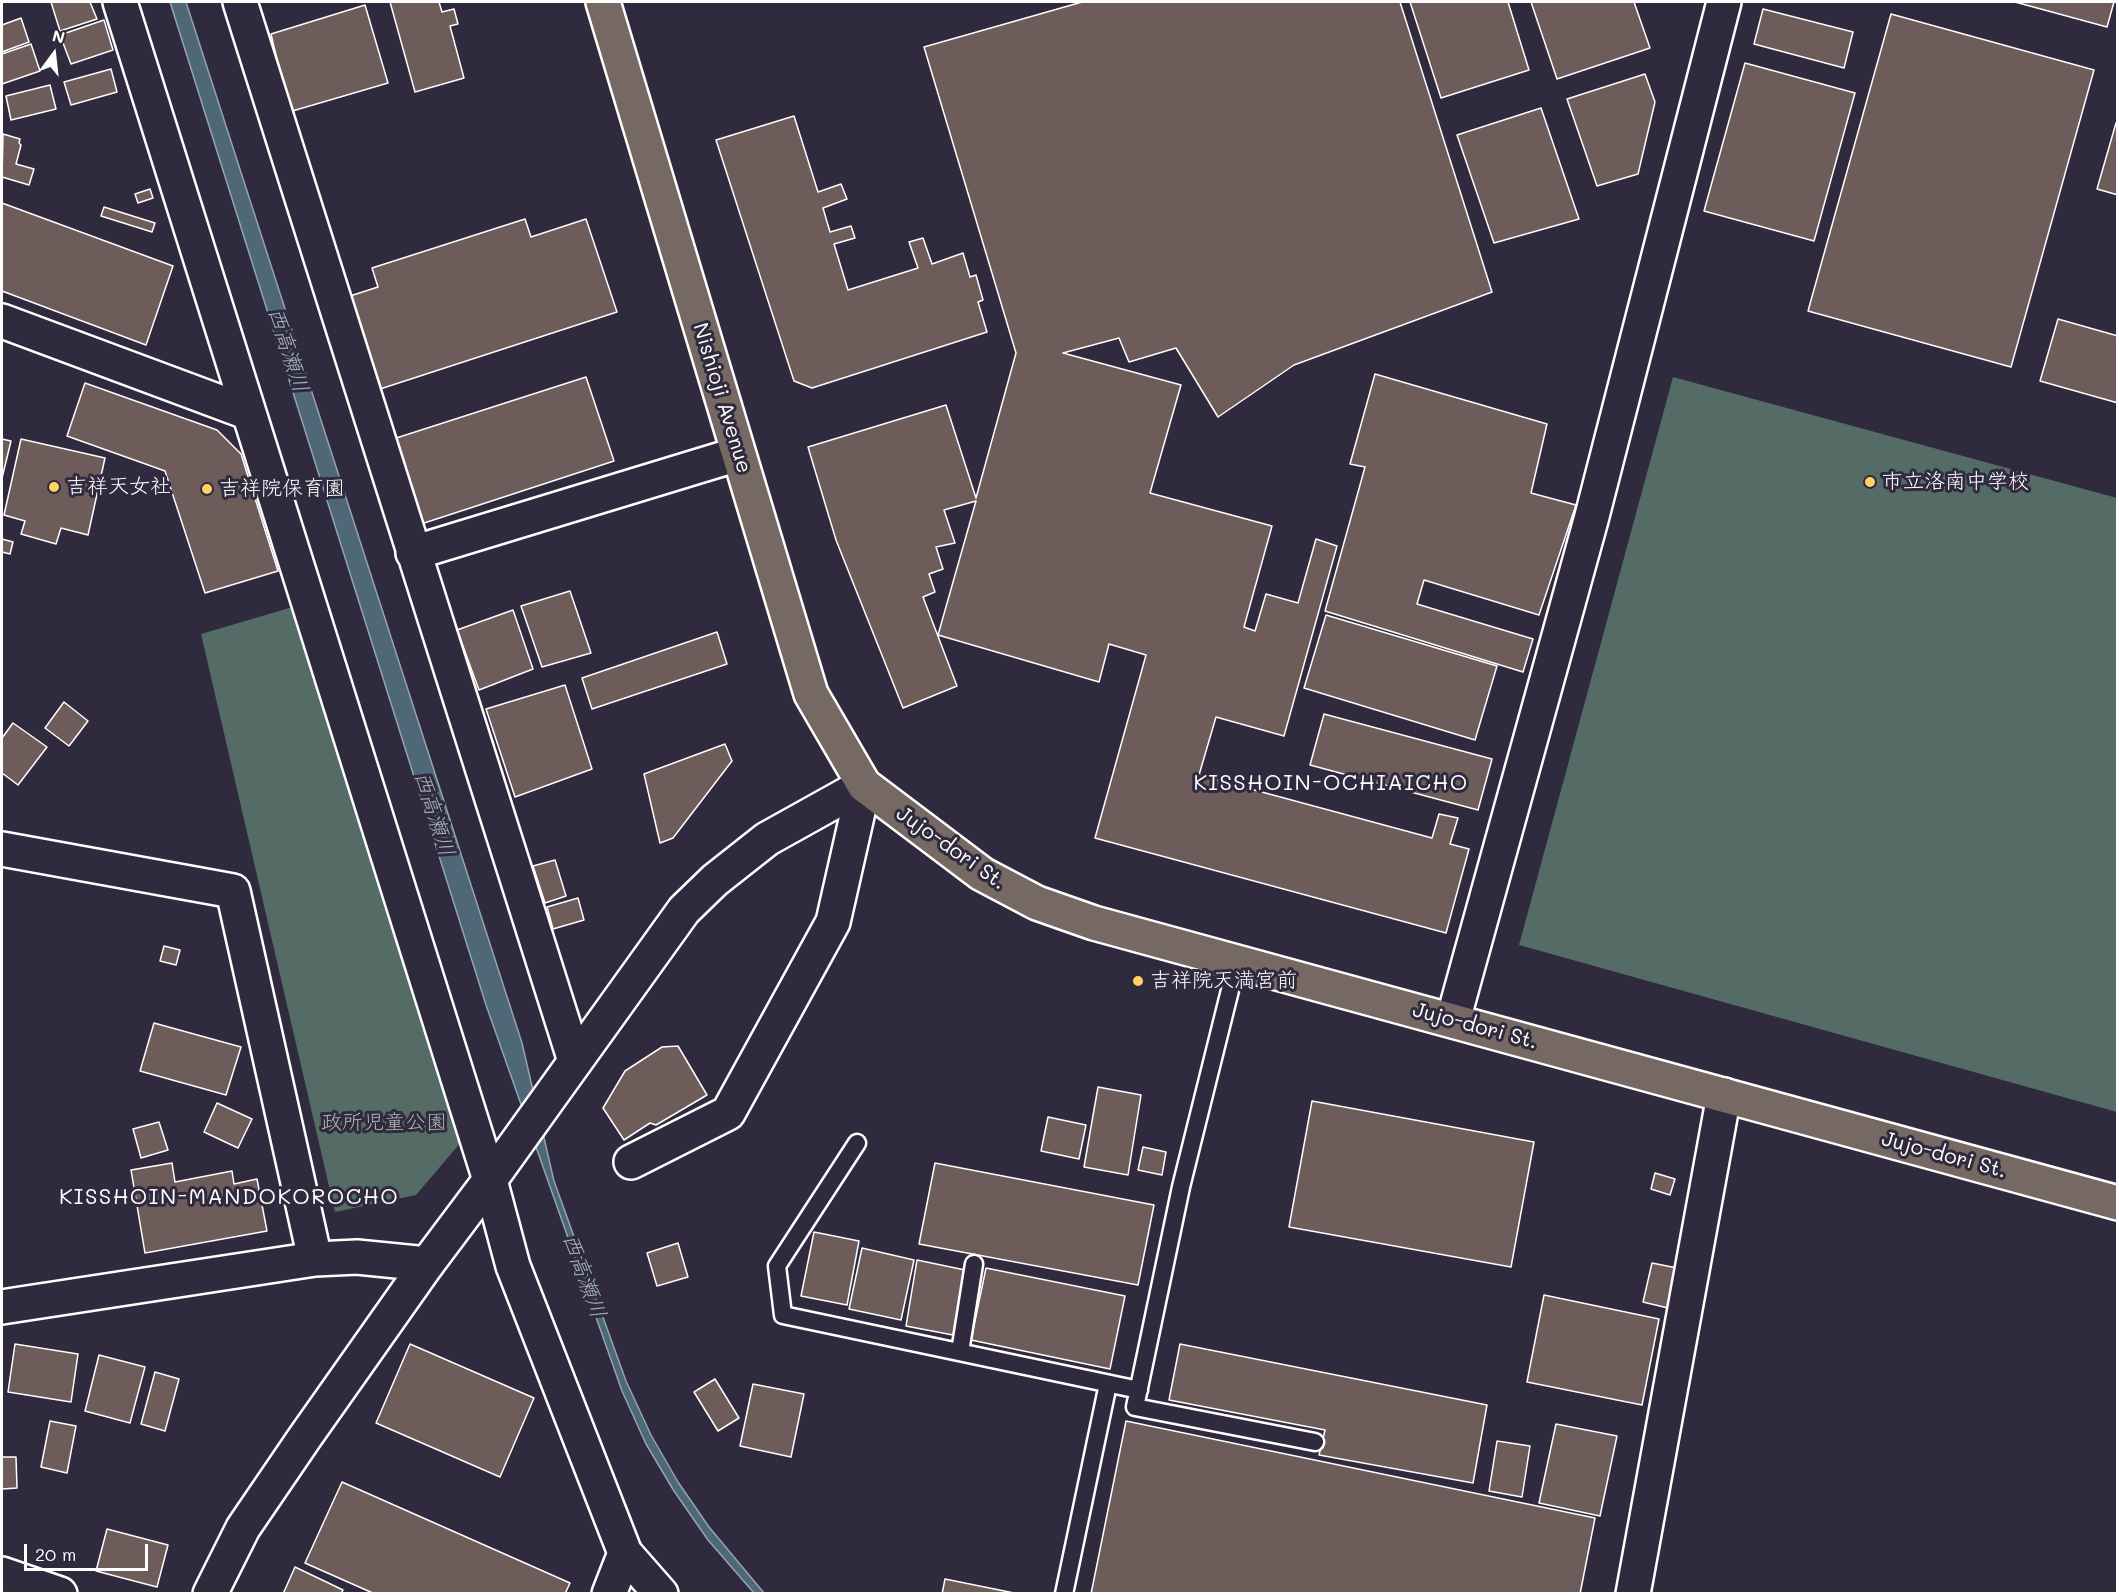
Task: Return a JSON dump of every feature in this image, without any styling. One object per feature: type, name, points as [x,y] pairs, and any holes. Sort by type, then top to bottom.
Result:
[{"type":"main road","name":"Nishioji Avenue","points":[[603,2],[811,694],[864,785]]},
{"type":"main road","name":"Jujo-dori St.","points":[[864,785],[982,874],[1037,903],[1094,923],[2118,1203]]},
{"type":"street","points":[[120,2],[249,413],[496,1172],[513,1266],[625,1553],[661,1593]]},
{"type":"street","points":[[240,2],[413,553],[570,1067]]},
{"type":"street","points":[[1454,1020],[1592,520],[1724,2]]},
{"type":"street","points":[[2,321],[249,413]]},
{"type":"street","points":[[413,553],[738,454]]},
{"type":"street","points":[[210,1593],[243,1528],[305,1437],[427,1264],[684,910],[715,880],[767,839],[864,785]]},
{"type":"street","points":[[631,1162],[728,1113],[833,922],[864,785]]},
{"type":"street","points":[[2,849],[233,891],[315,1259]]},
{"type":"street","points":[[1633,1593],[1724,1095]]},
{"type":"street","points":[[2,1307],[315,1259],[357,1257],[427,1264]]},
{"type":"street","points":[[609,1593],[625,1553]]},
{"type":"street","points":[[2,1574],[60,1593]]},
{"type":"lane","points":[[1238,962],[1181,1187],[1135,1407],[1315,1442]]},
{"type":"lane","points":[[857,1143],[777,1266],[783,1315],[1139,1390]]},
{"type":"lane","points":[[960,1352],[974,1264]]},
{"type":"lane","points":[[1064,1593],[1107,1383]]},
{"type":"green space","name":"市立洛南中学校","points":[[1673,377],[2117,498],[2117,1112],[1519,945]]},
{"type":"green space","name":"政所児童公園","points":[[296,606],[462,1141],[416,1195],[335,1212],[201,634]]},
{"type":"water","name":"西高瀬川","points":[[170,2],[186,2],[522,1043],[554,1181],[626,1381],[651,1435],[678,1482],[709,1527],[764,1593],[754,1593],[708,1540],[674,1491],[646,1444],[622,1391],[486,1005]]},
{"type":"building","points":[[51,2],[90,2],[97,19],[60,31]]},
{"type":"building","points":[[390,2],[439,2],[442,12],[454,9],[458,24],[450,26],[464,78],[415,92]]},
{"type":"building","points":[[1082,2],[1400,2],[1492,292],[1294,365],[1218,417],[1176,348],[1129,362],[1119,338],[1063,353],[1181,385],[1150,493],[1272,526],[1244,627],[1255,631],[1266,594],[1298,603],[1316,539],[1337,546],[1284,736],[1216,717],[1199,775],[1432,838],[1439,814],[1458,818],[1450,844],[1469,849],[1446,933],[1095,838],[1146,655],[1109,644],[1099,682],[938,635],[976,501],[944,510],[955,543],[936,547],[943,569],[929,574],[935,592],[923,597],[957,686],[903,708],[836,540],[808,447],[946,405],[976,498],[1016,353],[924,47]]},
{"type":"building","points":[[1410,2],[1508,2],[1529,70],[1441,98]]},
{"type":"building","points":[[1531,2],[1634,2],[1650,48],[1557,79]]},
{"type":"building","points":[[2015,2],[2114,2],[2107,27]]},
{"type":"building","points":[[365,5],[388,83],[289,112],[271,34]]},
{"type":"building","points":[[1763,9],[1853,32],[1844,68],[1754,44]]},
{"type":"building","points":[[1891,14],[2094,70],[2011,367],[1808,311]]},
{"type":"building","points":[[21,18],[29,42],[2,52],[2,25]]},
{"type":"building","points":[[104,20],[113,50],[71,64],[60,35]]},
{"type":"building","points":[[31,44],[40,71],[2,84],[2,54]]},
{"type":"building","points":[[1745,63],[1855,93],[1814,241],[1704,211]]},
{"type":"building","points":[[111,69],[117,92],[71,105],[64,82]]},
{"type":"building","points":[[1645,74],[1655,102],[1638,174],[1597,186],[1567,99]]},
{"type":"building","points":[[50,85],[56,109],[11,120],[6,96]]},
{"type":"building","points":[[1541,108],[1579,219],[1494,243],[1457,135]]},
{"type":"building","points":[[794,116],[818,192],[841,184],[847,199],[823,208],[830,232],[851,226],[855,238],[834,244],[848,290],[918,268],[909,242],[923,238],[932,264],[963,253],[970,277],[976,275],[983,300],[978,302],[987,332],[812,388],[794,381],[716,140]]},
{"type":"building","points":[[2116,123],[2118,124],[2118,195],[2097,189]]},
{"type":"building","points":[[3,134],[20,139],[21,145],[16,164],[34,169],[29,185],[2,177]]},
{"type":"building","points":[[150,189],[153,198],[138,203],[135,194]]},
{"type":"building","points":[[2,203],[173,266],[146,345],[2,291]]},
{"type":"building","points":[[104,207],[155,223],[152,232],[101,216]]},
{"type":"building","points":[[525,219],[531,237],[586,219],[617,312],[377,390],[347,297],[378,287],[372,268]]},
{"type":"building","points":[[2058,319],[2118,336],[2118,403],[2040,381]]},
{"type":"building","points":[[1375,374],[1547,424],[1531,493],[1576,505],[1539,615],[1424,580],[1417,604],[1533,639],[1523,672],[1325,611],[1365,467],[1350,464]]},
{"type":"building","points":[[586,377],[614,461],[415,526],[387,441]]},
{"type":"building","points":[[85,383],[217,430],[241,454],[278,571],[205,593],[165,471],[67,436]]},
{"type":"building","points":[[2,439],[11,441],[2,478]]},
{"type":"building","name":"吉祥天女社","points":[[21,439],[105,458],[88,535],[61,528],[56,544],[21,534],[25,521],[4,515]]},
{"type":"building","points":[[2,539],[13,542],[10,554],[2,552]]},
{"type":"building","points":[[570,591],[591,653],[542,667],[521,606]]},
{"type":"building","points":[[513,610],[533,669],[479,690],[457,630]]},
{"type":"building","points":[[1326,615],[1497,666],[1475,740],[1304,688]]},
{"type":"building","points":[[717,632],[727,664],[592,709],[582,678]]},
{"type":"building","points":[[565,685],[592,769],[515,797],[486,709]]},
{"type":"building","points":[[64,702],[88,721],[69,746],[45,728]]},
{"type":"building","points":[[1324,714],[1492,759],[1478,810],[1310,765]]},
{"type":"building","points":[[13,723],[47,747],[18,785],[2,773],[2,738]]},
{"type":"building","points":[[725,744],[732,761],[673,838],[660,843],[644,774]]},
{"type":"building","points":[[555,860],[566,896],[545,903],[533,866]]},
{"type":"building","points":[[578,898],[584,920],[553,929],[547,907]]},
{"type":"building","points":[[164,946],[180,950],[176,965],[160,961]]},
{"type":"building","points":[[154,1023],[241,1047],[226,1095],[140,1071]]},
{"type":"building","points":[[678,1046],[707,1095],[656,1125],[650,1123],[624,1140],[603,1108],[625,1071],[662,1047]]},
{"type":"building","points":[[1098,1087],[1141,1095],[1128,1175],[1084,1167]]},
{"type":"building","points":[[1312,1101],[1534,1142],[1511,1267],[1289,1227]]},
{"type":"building","points":[[217,1103],[252,1119],[238,1148],[204,1132]]},
{"type":"building","points":[[1048,1117],[1086,1125],[1079,1159],[1041,1151]]},
{"type":"building","points":[[159,1122],[168,1150],[141,1158],[133,1129]]},
{"type":"building","points":[[1143,1147],[1166,1152],[1162,1175],[1138,1170]]},
{"type":"building","points":[[172,1163],[175,1182],[232,1171],[234,1184],[257,1179],[267,1231],[145,1253],[131,1170]]},
{"type":"building","points":[[935,1163],[1154,1205],[1138,1285],[919,1244]]},
{"type":"building","points":[[1655,1173],[1675,1179],[1670,1195],[1651,1189]]},
{"type":"building","points":[[814,1232],[859,1241],[847,1305],[801,1296]]},
{"type":"building","points":[[678,1243],[688,1277],[657,1286],[647,1253]]},
{"type":"building","points":[[862,1248],[914,1260],[901,1320],[849,1309]]},
{"type":"building","points":[[917,1260],[965,1270],[953,1335],[906,1326]]},
{"type":"building","points":[[1652,1263],[1677,1268],[1668,1308],[1643,1302]]},
{"type":"building","points":[[986,1268],[1125,1296],[1110,1369],[971,1340]]},
{"type":"building","points":[[1544,1295],[1659,1319],[1642,1405],[1527,1382]]},
{"type":"building","points":[[15,1344],[78,1354],[71,1402],[8,1392]]},
{"type":"building","points":[[410,1344],[534,1398],[500,1477],[376,1423]]},
{"type":"building","points":[[1180,1344],[1487,1405],[1473,1483],[1319,1455],[1325,1430],[1169,1400]]},
{"type":"building","points":[[99,1355],[145,1367],[130,1423],[85,1411]]},
{"type":"building","points":[[155,1372],[179,1379],[165,1431],[141,1424]]},
{"type":"building","points":[[715,1379],[739,1418],[718,1431],[694,1392]]},
{"type":"building","points":[[753,1384],[804,1394],[791,1457],[740,1446]]},
{"type":"building","points":[[50,1421],[76,1426],[67,1473],[41,1467]]},
{"type":"building","points":[[1126,1421],[1595,1518],[1580,1594],[1091,1594]]},
{"type":"building","points":[[1556,1424],[1617,1436],[1600,1516],[1539,1503]]},
{"type":"building","points":[[1497,1441],[1530,1446],[1522,1497],[1489,1491]]},
{"type":"building","points":[[2,1457],[16,1457],[17,1488],[2,1489]]},
{"type":"building","points":[[342,1482],[570,1583],[565,1594],[375,1594],[305,1563]]},
{"type":"building","points":[[107,1529],[168,1545],[157,1587],[96,1571]]},
{"type":"building","points":[[295,1567],[343,1590],[341,1594],[283,1594]]},
{"type":"building","points":[[945,1579],[1019,1594],[942,1594]]},
{"type":"place","name":"市立洛南中学校","points":[[1870,482]]},
{"type":"place","name":"吉祥天女社","points":[[54,487]]},
{"type":"place","name":"吉祥院保育園","points":[[207,489]]},
{"type":"place","name":"吉祥院天満宮前","points":[[1138,981]]},
{"type":"district","name":"KISSHOIN-OCHIAICHO","points":[[1331,783]]},
{"type":"district","name":"KISSHOIN-MANDOKOROCHO","points":[[229,1197]]}]
